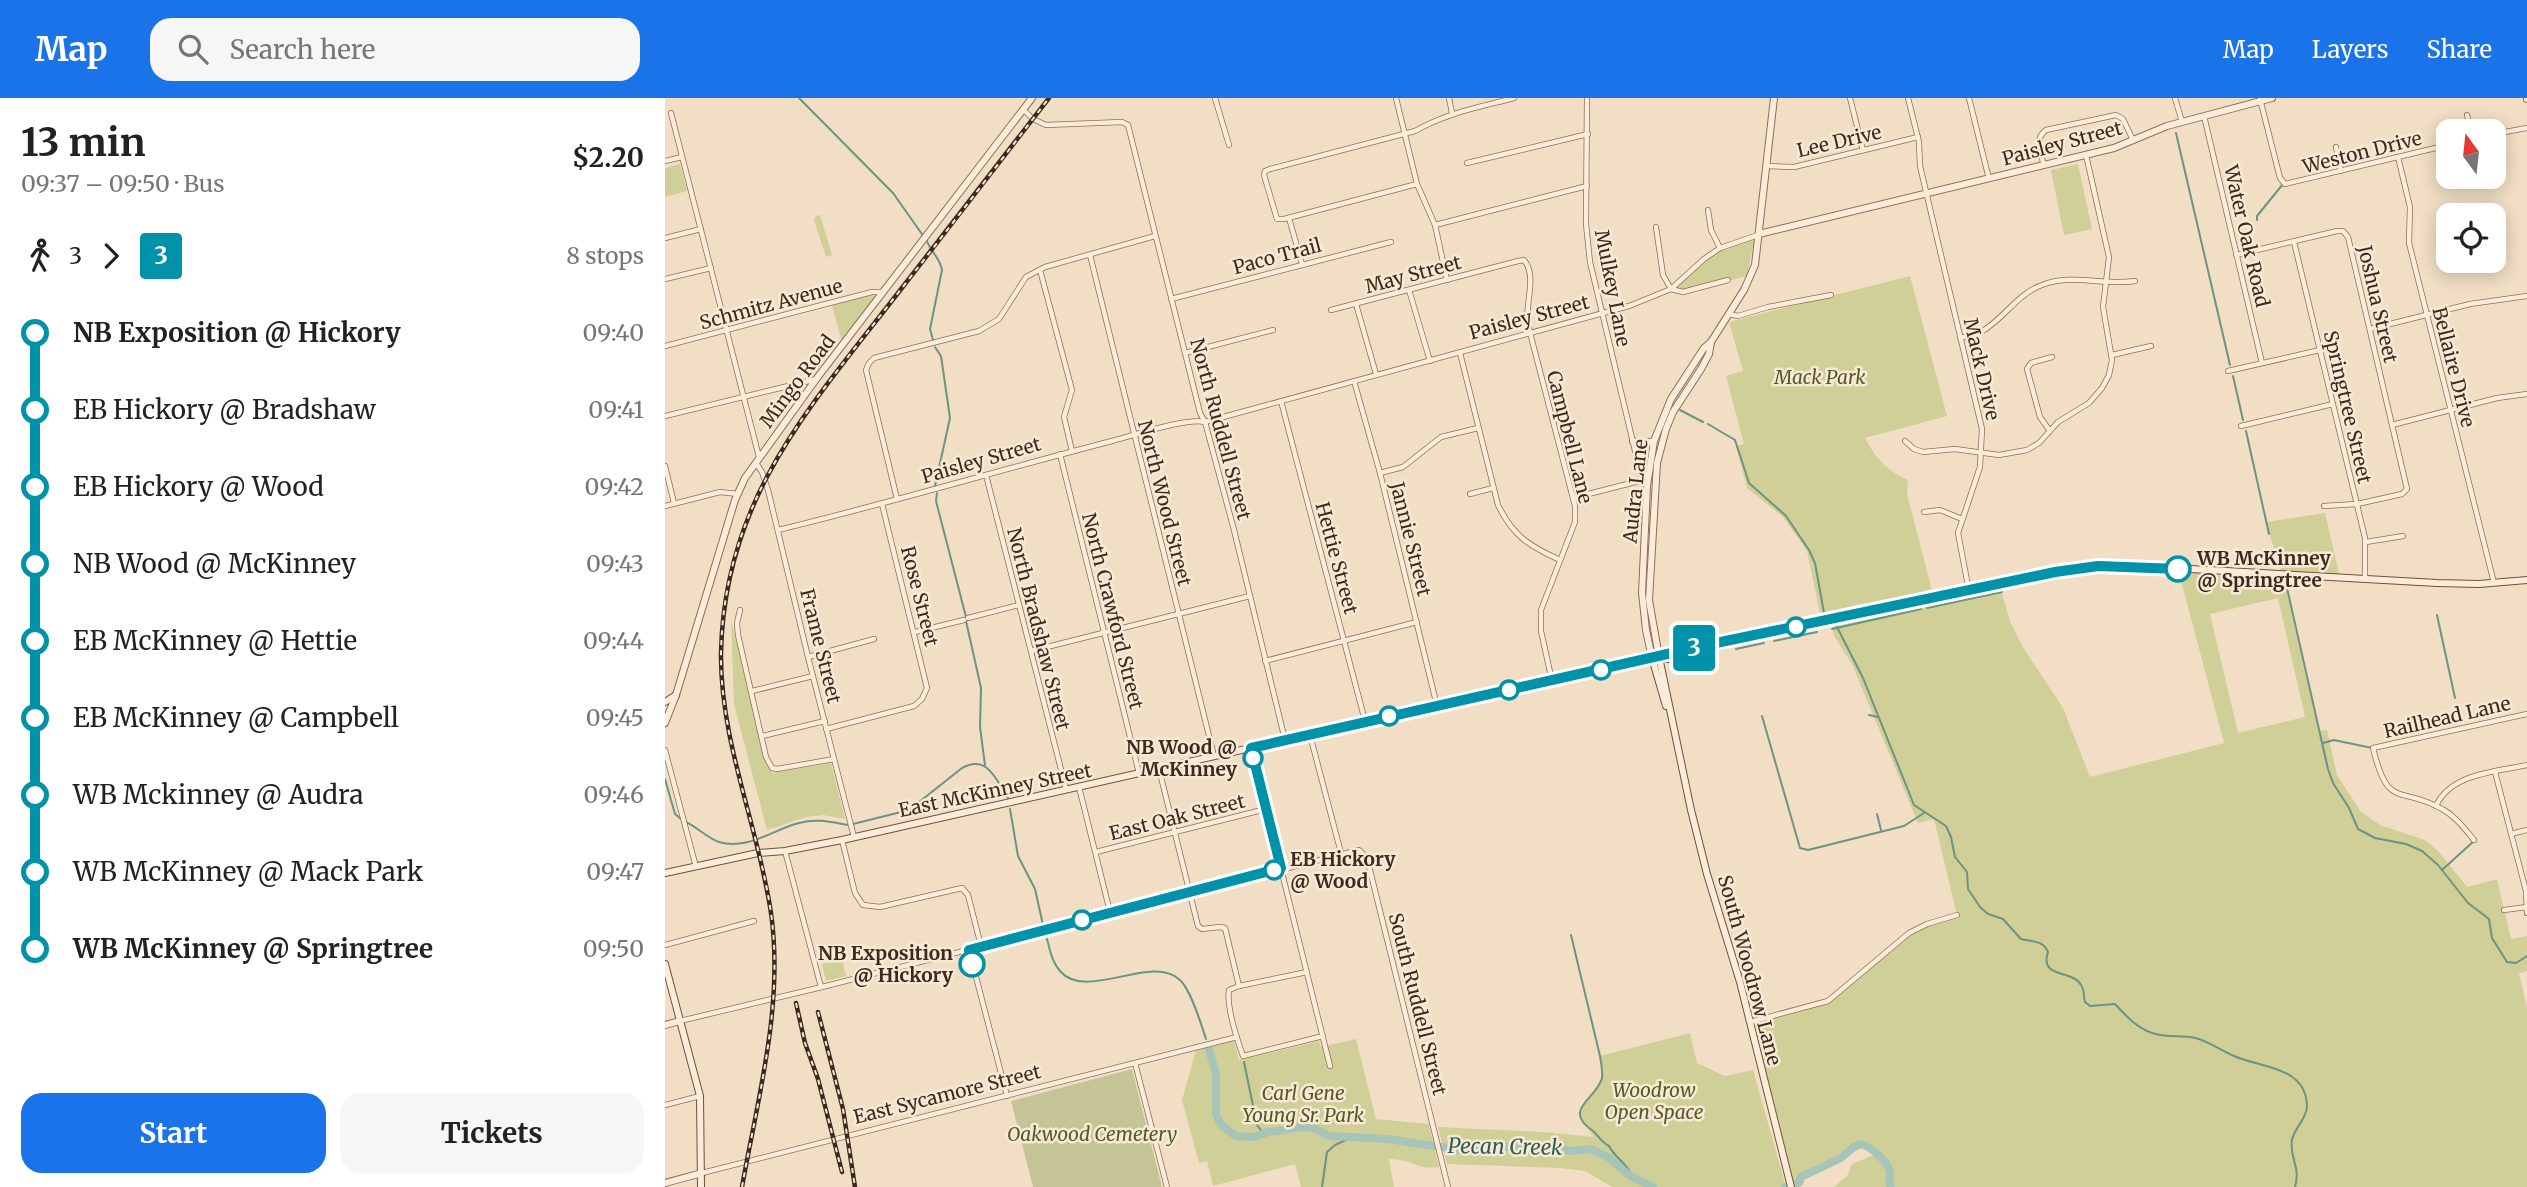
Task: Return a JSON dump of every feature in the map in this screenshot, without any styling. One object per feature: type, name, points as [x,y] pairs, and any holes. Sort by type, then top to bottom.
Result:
[{"type":"main road","name":"Mingo Road","points":[[665,723],[745,478],[817,378],[1032,98]]},
{"type":"main road","name":"Audra Lane","points":[[1670,715],[1661,693],[1656,658],[1642,608],[1647,569],[1648,480],[1654,441],[1661,419],[1682,380],[1711,342],[1752,275],[1774,98]]},
{"type":"main road","name":"Paisley Street","points":[[1759,234],[2086,155],[2162,128],[2272,98]]},
{"type":"main road","name":"Audra Lane","points":[[1648,480],[1673,412],[1709,354],[1711,342]]},
{"type":"main road","points":[[1682,380],[1690,385]]},
{"type":"main road","points":[[1633,441],[1642,444],[1654,441]]},
{"type":"main road","name":"East McKinney Street","points":[[665,873],[758,853],[785,851],[855,838],[1716,643],[2055,572],[2098,566],[2437,583],[2527,580]]},
{"type":"main road","points":[[665,702],[676,695]]},
{"type":"main road","name":"South Woodrow Lane","points":[[1670,715],[1707,874],[1750,1022],[1791,1187]]},
{"type":"main road","points":[[665,964],[700,1096],[701,1187]]},
{"type":"main road","points":[[665,1025],[680,1021]]},
{"type":"main road","name":"East Sycamore Street","points":[[665,1183],[702,1173]]},
{"type":"street","points":[[1215,98],[1229,145]]},
{"type":"street","points":[[1396,98],[1417,184],[1435,225],[1447,280]]},
{"type":"street","points":[[1449,98],[1453,113]]},
{"type":"street","points":[[1417,184],[1277,219],[1273,214],[1264,175],[1265,171],[1270,169],[1405,133],[1453,113],[1514,98]]},
{"type":"street","name":"Mulkey Lane","points":[[1587,98],[1586,224],[1589,253],[1633,441],[1648,480]]},
{"type":"street","points":[[1850,98],[1863,150]]},
{"type":"street","name":"Mack Drive","points":[[1908,98],[1918,137],[1920,166],[1980,416],[1982,453],[1978,477],[1962,519],[1958,538],[1969,591]]},
{"type":"street","points":[[1969,98],[1989,179]]},
{"type":"street","points":[[2175,98],[2182,122]]},
{"type":"street","name":"Weston Drive","points":[[2261,99],[2283,183],[2436,148]]},
{"type":"street","name":"North Ruddell Street","points":[[1023,109],[1033,119],[1046,125],[1122,122],[1128,125],[1285,740]]},
{"type":"street","name":"Frame Street","points":[[671,113],[744,396],[757,461],[766,482],[855,838]]},
{"type":"street","points":[[2044,165],[2038,141],[2046,130],[2116,115],[2123,119],[2133,140]]},
{"type":"street","points":[[2467,115],[2468,119]]},
{"type":"street","name":"Water Oak Road","points":[[2204,116],[2262,363]]},
{"type":"street","points":[[2506,132],[2527,128]]},
{"type":"street","points":[[1467,163],[1588,134]]},
{"type":"street","name":"Lee Drive","points":[[1766,166],[1794,167],[1918,137]]},
{"type":"street","points":[[2336,147],[2341,171]]},
{"type":"street","points":[[1905,441],[1923,452],[1955,449],[2004,455],[2029,450],[2060,420],[2099,393],[2109,375],[2112,355],[2103,310],[2108,248],[2086,155]]},
{"type":"street","points":[[665,161],[682,157]]},
{"type":"street","name":"Bellaire Drive","points":[[2398,157],[2410,207],[2409,243],[2494,583]]},
{"type":"street","points":[[1435,225],[1587,187]]},
{"type":"street","points":[[1708,210],[1711,230],[1720,248]]},
{"type":"street","points":[[1289,218],[1302,264]]},
{"type":"street","points":[[1656,227],[1663,275],[1671,289],[1683,292],[1728,280]]},
{"type":"street","points":[[665,238],[701,229]]},
{"type":"street","name":"Joshua Street","points":[[2237,255],[2339,231],[2346,234],[2407,491],[2357,504]]},
{"type":"street","name":"Paisley Street","points":[[778,530],[1133,435],[1190,422],[1205,422],[1602,314],[1650,299],[1671,289],[1720,248],[1759,234]]},
{"type":"street","points":[[897,499],[866,370],[869,363],[874,358],[979,331],[999,319],[1027,277],[1040,270],[1155,236]]},
{"type":"street","name":"Paco Trail","points":[[1171,299],[1391,242]]},
{"type":"street","name":"Springtree Street","points":[[2294,242],[2366,542],[2365,580]]},
{"type":"street","name":"North Wood Street","points":[[1090,256],[1214,757]]},
{"type":"street","name":"Campbell Lane","points":[[1502,265],[1524,260],[1527,264],[1530,277],[1526,318],[1573,498],[1575,522],[1544,599],[1540,620],[1552,681]]},
{"type":"street","name":"May Street","points":[[1331,310],[1502,265]]},
{"type":"street","points":[[665,279],[711,268]]},
{"type":"street","points":[[1040,270],[1073,390],[1064,417],[1072,451]]},
{"type":"street","points":[[1960,338],[1983,331],[2023,295],[2046,284],[2069,279],[2107,283],[2135,281]]},
{"type":"street","points":[[1409,290],[1430,361]]},
{"type":"street","name":"Schmitz Avenue","points":[[665,346],[872,292],[884,292]]},
{"type":"street","points":[[1729,314],[1738,316],[1768,307],[1831,295]]},
{"type":"street","points":[[2370,329],[2470,304],[2527,296]]},
{"type":"street","points":[[1356,304],[1376,374]]},
{"type":"street","points":[[1185,353],[1273,330]]},
{"type":"street","points":[[2112,355],[2151,346]]},
{"type":"street","points":[[2228,371],[2320,350]]},
{"type":"street","points":[[1459,353],[1493,488],[1507,524],[1523,540],[1560,560]]},
{"type":"street","points":[[2050,431],[2041,419],[2027,369],[2031,363],[2052,357]]},
{"type":"street","points":[[665,416],[817,378]]},
{"type":"street","name":"Jannie Street","points":[[1354,381],[1380,473],[1437,706]]},
{"type":"street","points":[[2392,425],[2493,399],[2527,394]]},
{"type":"street","name":"Hettie Street","points":[[1281,401],[1365,721]]},
{"type":"street","points":[[2241,426],[2333,404]]},
{"type":"street","points":[[1380,473],[1403,467],[1441,437],[1478,428]]},
{"type":"street","name":"North Crawford Street","points":[[1060,454],[1139,774]]},
{"type":"street","points":[[665,466],[674,503]]},
{"type":"street","name":"North Bradshaw Street","points":[[986,475],[1066,790]]},
{"type":"street","points":[[1573,498],[1648,480]]},
{"type":"street","points":[[1470,494],[1493,488]]},
{"type":"street","points":[[665,506],[720,492],[738,494]]},
{"type":"street","name":"Rose Street","points":[[826,729],[914,706],[927,688],[882,504]]},
{"type":"street","points":[[2324,506],[2357,504]]},
{"type":"street","points":[[1924,512],[1940,510],[1962,519]]},
{"type":"street","points":[[2366,542],[2403,536]]},
{"type":"street","points":[[1031,651],[1250,596]]},
{"type":"street","points":[[915,632],[1019,605]]},
{"type":"street","points":[[740,610],[738,635],[767,757],[772,768],[834,759]]},
{"type":"street","points":[[1265,661],[1417,622]]},
{"type":"street","points":[[808,657],[874,639]]},
{"type":"street","points":[[752,691],[813,676]]},
{"type":"street","name":"Railhead Lane","points":[[2435,806],[2400,795],[2388,787],[2378,769],[2373,748],[2527,714]]},
{"type":"street","points":[[762,736],[825,721]]},
{"type":"street","points":[[680,1021],[969,950],[1341,853],[1310,734]]},
{"type":"street","points":[[1251,748],[1330,1066]]},
{"type":"street","points":[[665,750],[696,867]]},
{"type":"street","points":[[2474,840],[2454,818],[2435,806],[2442,794],[2456,783],[2527,765]]},
{"type":"street","points":[[1159,769],[1198,926],[1202,929],[1225,928],[1239,986]]},
{"type":"street","points":[[2495,772],[2526,891],[2527,913]]},
{"type":"street","points":[[1079,787],[1110,912]]},
{"type":"street","name":"East Oak Street","points":[[1096,852],[1266,809]]},
{"type":"street","points":[[2511,834],[2527,830]]},
{"type":"street","points":[[842,840],[855,893],[863,905],[880,907],[957,888],[966,891],[981,946]]},
{"type":"street","name":"South Ruddell Street","points":[[1341,853],[1359,850],[1367,858],[1448,1187]]},
{"type":"street","points":[[785,851],[821,987]]},
{"type":"street","points":[[2504,910],[2527,907]]},
{"type":"street","points":[[1750,1022],[1828,1000],[1909,933],[1927,924],[1957,915]]},
{"type":"street","points":[[665,945],[754,921]]},
{"type":"street","points":[[969,950],[1007,1096]]},
{"type":"street","points":[[1307,972],[1229,990],[1237,1037],[1243,1056],[1323,1036]]},
{"type":"street","name":"East Sycamore Street","points":[[702,1173],[1237,1037]]},
{"type":"street","points":[[1135,1063],[1167,1187]]},
{"type":"street","points":[[665,1105],[700,1096]]},
{"type":"green space","points":[[680,164],[687,191],[665,197],[665,168]]},
{"type":"green space","points":[[2078,164],[2092,229],[2064,235],[2051,170]]},
{"type":"green space","points":[[820,215],[832,255],[826,257],[814,220]]},
{"type":"green space","points":[[1755,236],[1747,276],[1683,292],[1671,289],[1704,259],[1720,249]]},
{"type":"green space","name":"Mack Park","points":[[1910,276],[1947,416],[1865,438],[1882,463],[1908,480],[1907,494],[1934,598],[1999,584],[2011,624],[2024,649],[2063,708],[2090,777],[2224,743],[2178,569],[2282,574],[2266,522],[2325,513],[2340,578],[2283,575],[2319,731],[2327,730],[2337,775],[2361,812],[2380,825],[2425,840],[2439,852],[2467,887],[2497,879],[2511,939],[2527,936],[2527,971],[2519,973],[2527,1008],[2527,1187],[1834,1187],[1847,1176],[1852,1164],[1876,1154],[1866,1145],[1857,1145],[1841,1158],[1791,1185],[1750,1022],[1828,1001],[1909,933],[1957,915],[1934,819],[1918,823],[1852,664],[1834,636],[1831,620],[1821,618],[1807,551],[1783,517],[1747,488],[1736,446],[1744,444],[1726,376],[1743,371],[1729,322]],"holes":[[[2278,598],[2305,717],[2238,733],[2210,614]]]},
{"type":"green space","points":[[871,294],[875,299],[842,342],[832,305]]},
{"type":"green space","points":[[731,620],[767,766],[773,773],[831,763],[845,819],[823,815],[806,817],[767,830],[734,704]]},
{"type":"green space","points":[[842,960],[846,976],[826,981],[822,964]]},
{"type":"green space","name":"Woodrow Open Space","points":[[1690,1033],[1697,1063],[1725,1076],[1753,1070],[1786,1187],[1612,1187],[1585,1171],[1447,1164],[1438,1127],[1594,1137],[1580,1118],[1584,1104],[1601,1079],[1600,1056]]},
{"type":"green space","name":"Carl Gene Young Sr. Park","points":[[1356,1039],[1376,1119],[1429,1124],[1439,1167],[1389,1159],[1394,1187],[1301,1187],[1295,1164],[1213,1186],[1207,1161],[1199,1163],[1182,1100],[1196,1050],[1234,1041],[1239,1060],[1319,1041],[1321,1047]]},
{"type":"green space","name":"Oakwood Cemetery","points":[[1132,1069],[1162,1187],[1033,1187],[1011,1101]]},
{"type":"waterway","points":[[799,98],[893,193],[924,237]]},
{"type":"waterway","points":[[2176,133],[2230,365]]},
{"type":"waterway","points":[[2257,220],[2257,216],[2283,184]]},
{"type":"waterway","points":[[927,241],[942,270],[930,329],[933,340]]},
{"type":"waterway","points":[[935,347],[941,356],[950,418],[935,486]]},
{"type":"waterway","points":[[2233,376],[2243,420]]},
{"type":"waterway","points":[[1680,410],[1703,422]]},
{"type":"waterway","points":[[1708,424],[1735,440],[1749,483],[1786,516],[1809,550],[1815,563],[1824,613],[1834,613]]},
{"type":"waterway","points":[[2246,431],[2269,534]]},
{"type":"waterway","points":[[937,493],[936,501],[966,617]]},
{"type":"waterway","points":[[2287,588],[2328,769],[2358,829],[2375,838],[2406,844],[2422,851],[2438,865],[2468,903],[2489,919],[2492,938],[2507,962],[2516,963],[2527,956]]},
{"type":"waterway","points":[[1927,608],[2002,592]]},
{"type":"waterway","points":[[1832,629],[1921,609]]},
{"type":"waterway","points":[[2437,615],[2455,698]]},
{"type":"waterway","points":[[966,621],[981,688],[980,727],[985,765]]},
{"type":"waterway","points":[[1836,625],[1863,678],[1914,805],[1946,826],[1955,857],[1967,872],[1968,889],[1980,907],[1988,914],[2003,919],[2021,939],[2043,945],[2048,952],[2048,966],[2077,980],[2083,989],[2085,1002],[2090,1006],[2115,1004],[2147,1031],[2200,1039],[2234,1056],[2280,1071],[2299,1083],[2305,1093],[2307,1106],[2292,1140],[2297,1173],[2295,1187]]},
{"type":"waterway","points":[[1774,641],[1817,632]]},
{"type":"waterway","points":[[1736,649],[1764,643]]},
{"type":"waterway","points":[[1692,659],[1715,654]]},
{"type":"waterway","points":[[1869,715],[1878,717]]},
{"type":"waterway","points":[[1762,716],[1800,848],[1808,850],[1904,826],[1924,813]]},
{"type":"waterway","points":[[2323,743],[2334,740],[2372,748]]},
{"type":"waterway","name":"Pecan Creek","points":[[853,824],[909,810],[962,768],[971,765],[978,764],[990,771],[1008,798]]},
{"type":"waterway","name":"Pecan Creek","points":[[665,779],[675,814],[681,819]]},
{"type":"waterway","name":"Pecan Creek","points":[[1010,809],[1018,856],[1035,889],[1043,925]]},
{"type":"waterway","points":[[1877,814],[1881,830]]},
{"type":"waterway","name":"Pecan Creek","points":[[686,822],[715,840],[729,844],[750,842],[790,826],[812,821],[848,825]]},
{"type":"waterway","points":[[2442,870],[2474,841]]},
{"type":"waterway","points":[[1571,935],[1602,1073],[1599,1085],[1580,1110],[1580,1116],[1609,1146],[1632,1176]]},
{"type":"waterway","name":"Pecan Creek","points":[[1046,936],[1057,967],[1071,979],[1086,982],[1153,972],[1168,973],[1180,980],[1192,999],[1206,1039]]},
{"type":"waterway","name":"Pecan Creek","points":[[1209,1049],[1216,1075],[1216,1114],[1221,1125],[1236,1136],[1254,1137],[1303,1127],[1314,1128],[1329,1136],[1388,1139],[1467,1151],[1486,1145],[1539,1150],[1591,1149],[1608,1157],[1629,1175],[1653,1187]]},
{"type":"waterway","points":[[1244,1062],[1257,1125],[1263,1133]]},
{"type":"waterway","points":[[1322,1187],[1327,1152],[1352,1137]]},
{"type":"waterway","name":"Pecan Creek","points":[[1785,1187],[1799,1183],[1801,1177],[1841,1158],[1861,1144],[1877,1154],[1887,1165],[1891,1187]]},
{"type":"railway","points":[[742,1187],[772,1016],[774,947],[765,880],[733,751],[722,686],[721,653],[726,598],[737,548],[755,502],[777,458],[804,417],[1049,98]]},
{"type":"railway","points":[[796,1003],[842,1172]]},
{"type":"railway","points":[[818,1012],[843,1109],[855,1187]]},
{"type":"bus line","name":"3","points":[[972,964],[969,950],[1281,868],[1251,748],[1716,643],[2055,572],[2098,566],[2178,569]]},
{"type":"place","name":"WB McKinney @ Springtree","points":[[2178,569]]},
{"type":"place","name":"NB Wood @ McKinney","points":[[1253,758]]},
{"type":"place","name":"EB Hickory @ Wood","points":[[1274,870]]},
{"type":"place","name":"NB Exposition @ Hickory","points":[[972,964]]}]
